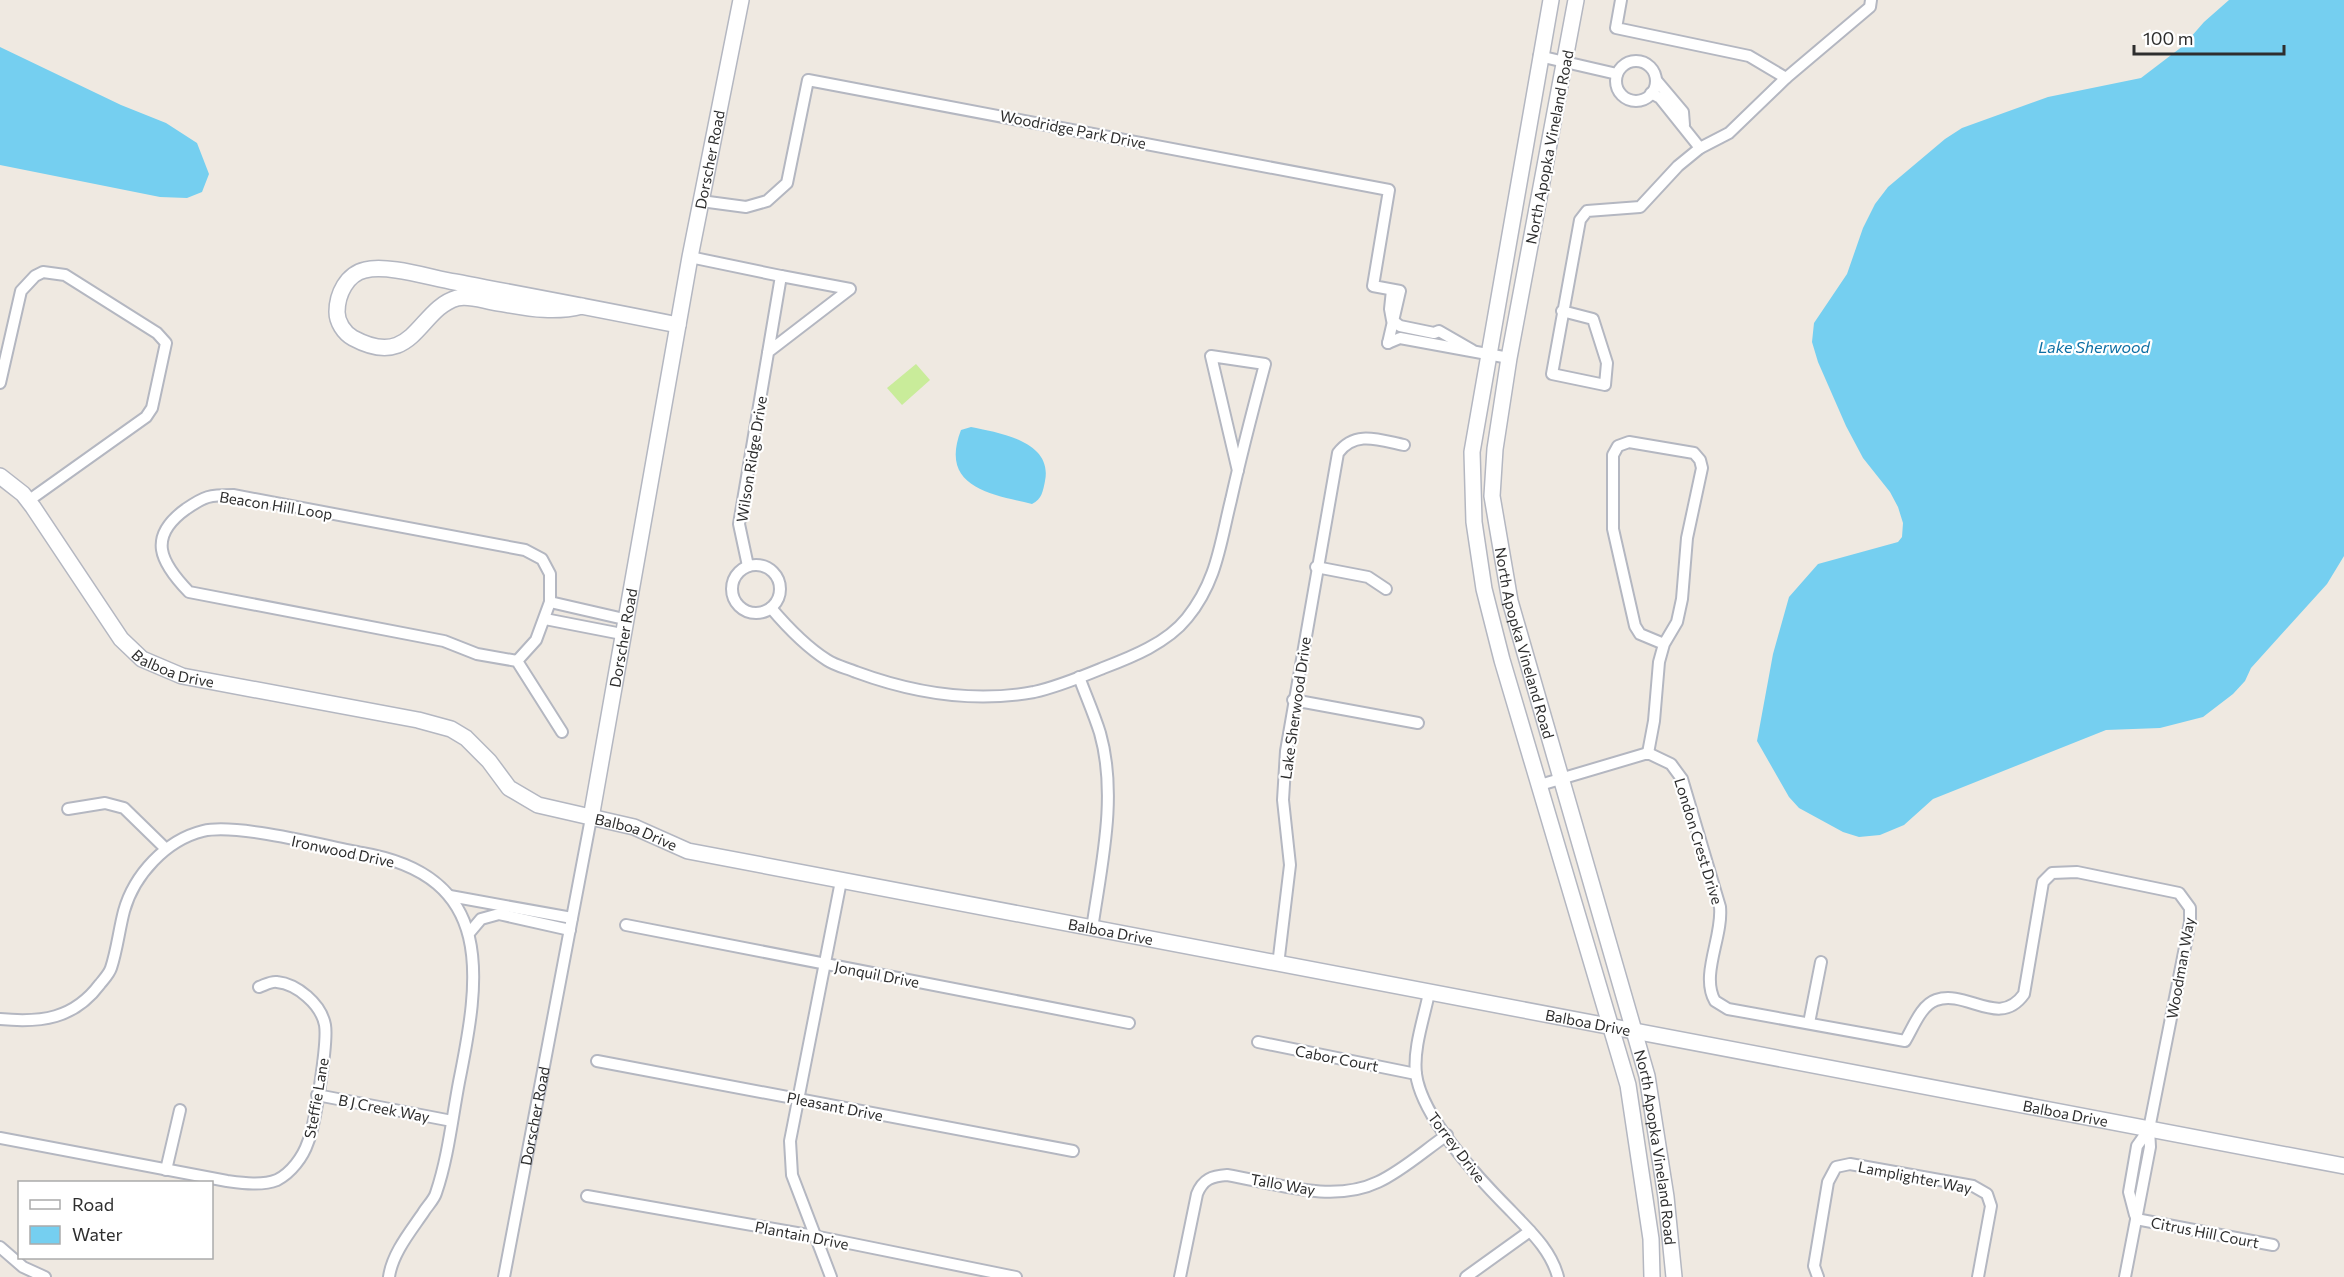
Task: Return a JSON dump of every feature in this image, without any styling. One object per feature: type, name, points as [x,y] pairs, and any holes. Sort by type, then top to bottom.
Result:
[{"type":"street","name":"Dorscher Road","points":[[504,1277],[591,818],[690,257],[741,0]]},
{"type":"street","name":"North Apopka Vineland Road","points":[[1551,0],[1539,56],[1472,452],[1474,522],[1487,599],[1628,1085],[1640,1151],[1651,1239],[1652,1277]]},
{"type":"street","name":"North Apopka Vineland Road","points":[[1576,0],[1509,358],[1495,449],[1492,496],[1510,601],[1635,1032],[1654,1117],[1674,1277]]},
{"type":"street","points":[[1621,0],[1616,28],[1749,56],[1786,78]]},
{"type":"street","points":[[1562,311],[1593,319],[1607,363],[1605,385],[1551,374],[1562,311],[1580,220],[1587,211],[1640,207],[1678,166],[1700,148],[1729,133],[1786,78],[1870,7],[1871,0]]},
{"type":"street","points":[[1539,56],[1617,74]]},
{"type":"street","points":[[1656,80],[1651,93],[1639,100],[1626,98],[1617,87],[1617,74],[1625,64],[1638,61],[1650,67],[1656,80],[1683,112],[1684,126]]},
{"type":"street","name":"Woodridge Park Drive","points":[[701,201],[746,207],[767,201],[788,183],[808,80],[1389,190],[1373,286],[1396,291],[1390,309],[1392,320],[1388,343],[1400,338],[1459,351],[1472,350]]},
{"type":"street","points":[[1651,93],[1660,98],[1700,148]]},
{"type":"street","points":[[690,257],[850,289],[768,352]]},
{"type":"street","points":[[582,306],[553,312],[476,299],[456,298],[445,303],[412,336],[390,346],[377,345],[352,337],[341,326],[337,311],[340,293],[348,280],[360,271],[374,268],[582,306],[678,325]]},
{"type":"street","points":[[0,383],[21,291],[35,276],[43,272],[66,275],[157,333],[166,343],[152,408],[146,417],[28,501]]},
{"type":"street","name":"Wilson Ridge Drive","points":[[748,566],[739,524],[781,276]]},
{"type":"street","name":"Woodridge Park Drive","points":[[1392,320],[1400,326],[1434,333],[1439,331],[1472,350],[1509,358]]},
{"type":"street","points":[[771,608],[801,641],[829,662],[887,683],[946,694],[988,698],[1036,692],[1129,657],[1171,634],[1187,618],[1209,585],[1224,542],[1238,471],[1265,364],[1211,356],[1238,471]]},
{"type":"street","name":"Lake Sherwood Drive","points":[[1278,965],[1290,865],[1283,800],[1286,751],[1316,567],[1338,453],[1345,444],[1358,437],[1404,445]]},
{"type":"street","points":[[1540,785],[1648,753],[1654,721],[1655,685],[1664,644],[1677,622],[1682,599],[1687,538],[1702,468],[1700,460],[1694,453],[1629,442],[1618,446],[1613,455],[1613,529],[1635,626],[1640,634],[1664,644]]},
{"type":"street","name":"Balboa Drive","points":[[0,476],[28,501],[121,639],[154,666],[182,676],[418,720],[451,729],[477,748],[509,788],[522,797],[555,811],[634,827],[688,852],[2344,1166]]},
{"type":"street","name":"Beacon Hill Loop","points":[[207,495],[233,495],[525,550],[542,559],[550,574],[550,602],[536,640],[517,661],[477,654],[444,642],[189,592],[175,578],[162,554],[162,532],[170,521],[207,495]]},
{"type":"street","points":[[748,566],[766,567],[778,578],[780,594],[771,608],[757,614],[748,612],[735,602],[732,583],[740,570],[748,566]]},
{"type":"street","points":[[1316,567],[1368,577],[1386,589]]},
{"type":"street","points":[[550,602],[623,627]]},
{"type":"street","points":[[545,619],[623,627]]},
{"type":"street","points":[[517,661],[562,732]]},
{"type":"street","points":[[1079,677],[1100,735],[1107,774],[1106,830],[1092,929]]},
{"type":"street","points":[[1293,700],[1418,723]]},
{"type":"street","name":"London Crest Drive","points":[[1648,753],[1671,764],[1682,778],[1720,907],[1722,921],[1709,984],[1710,993],[1715,1001],[1728,1009],[1905,1041]]},
{"type":"street","points":[[68,809],[105,803],[124,808],[165,848]]},
{"type":"street","name":"Ironwood Drive","points":[[0,1019],[26,1021],[63,1016],[91,997],[110,971],[124,909],[139,880],[165,848],[185,837],[205,830],[239,831],[387,857],[414,868],[439,885],[450,896],[470,932],[473,1013],[436,1195],[403,1244],[389,1277]]},
{"type":"street","name":"Woodman Way","points":[[1905,1041],[1924,1008],[1936,1000],[1951,999],[2006,1009],[2016,1004],[2024,994],[2043,882],[2052,873],[2077,872],[2179,893],[2190,908],[2190,922],[2149,1129],[2137,1146],[2129,1192],[2136,1219],[2125,1277]]},
{"type":"street","points":[[831,1277],[792,1176],[790,1141],[841,881]]},
{"type":"street","points":[[450,896],[572,918]]},
{"type":"street","points":[[470,932],[481,919],[499,914],[570,930]]},
{"type":"street","name":"Jonquil Drive","points":[[626,925],[1129,1023]]},
{"type":"street","points":[[1809,1023],[1821,962]]},
{"type":"street","name":"Steffie Lane","points":[[0,1138],[227,1181],[252,1183],[276,1180],[295,1167],[309,1142],[326,1041],[325,1023],[314,1003],[297,988],[274,981],[260,987]]},
{"type":"street","name":"Torrey Drive","points":[[1429,993],[1418,1048],[1416,1074],[1427,1105],[1489,1189],[1546,1249],[1558,1277]]},
{"type":"street","name":"Cabor Court","points":[[1258,1042],[1416,1074]]},
{"type":"street","name":"Pleasant Drive","points":[[597,1061],[1073,1151]]},
{"type":"street","name":"B J Creek Way","points":[[317,1095],[452,1121]]},
{"type":"street","points":[[166,1170],[180,1110]]},
{"type":"street","name":"Tallo Way","points":[[1180,1277],[1197,1194],[1201,1184],[1213,1176],[1227,1175],[1333,1193],[1358,1190],[1380,1181],[1447,1135]]},
{"type":"street","name":"Lamplighter Way","points":[[1818,1277],[1814,1266],[1828,1182],[1836,1167],[1850,1164],[1973,1186],[1987,1194],[1991,1206],[1978,1277]]},
{"type":"street","name":"Plantain Drive","points":[[587,1196],[814,1236],[1016,1277]]},
{"type":"street","name":"Citrus Hill Court","points":[[2136,1219],[2273,1245]]},
{"type":"street","points":[[1466,1277],[1530,1230]]},
{"type":"street","points":[[0,1247],[23,1267],[45,1277]]},
{"type":"green space","points":[[916,364],[930,380],[902,405],[887,388]]},
{"type":"water","name":"Lake Sherwood","points":[[2229,0],[2344,0],[2344,556],[2327,584],[2251,668],[2245,681],[2233,694],[2203,717],[2160,728],[2106,730],[1933,799],[1904,825],[1880,835],[1859,837],[1843,832],[1799,808],[1789,797],[1757,741],[1773,654],[1789,597],[1818,564],[1898,542],[1902,537],[1903,523],[1898,507],[1890,492],[1863,458],[1846,426],[1818,362],[1812,342],[1814,323],[1847,274],[1863,228],[1875,204],[1888,187],[1945,139],[1962,128],[2048,97],[2141,78],[2183,46],[2204,22]]},
{"type":"water","points":[[0,47],[121,105],[166,123],[197,143],[209,174],[202,192],[187,198],[160,197],[0,165]]},
{"type":"water","points":[[971,427],[1009,436],[1033,448],[1041,457],[1045,467],[1043,491],[1038,500],[1032,504],[1000,496],[972,485],[963,476],[957,464],[956,449],[961,430]]}]
